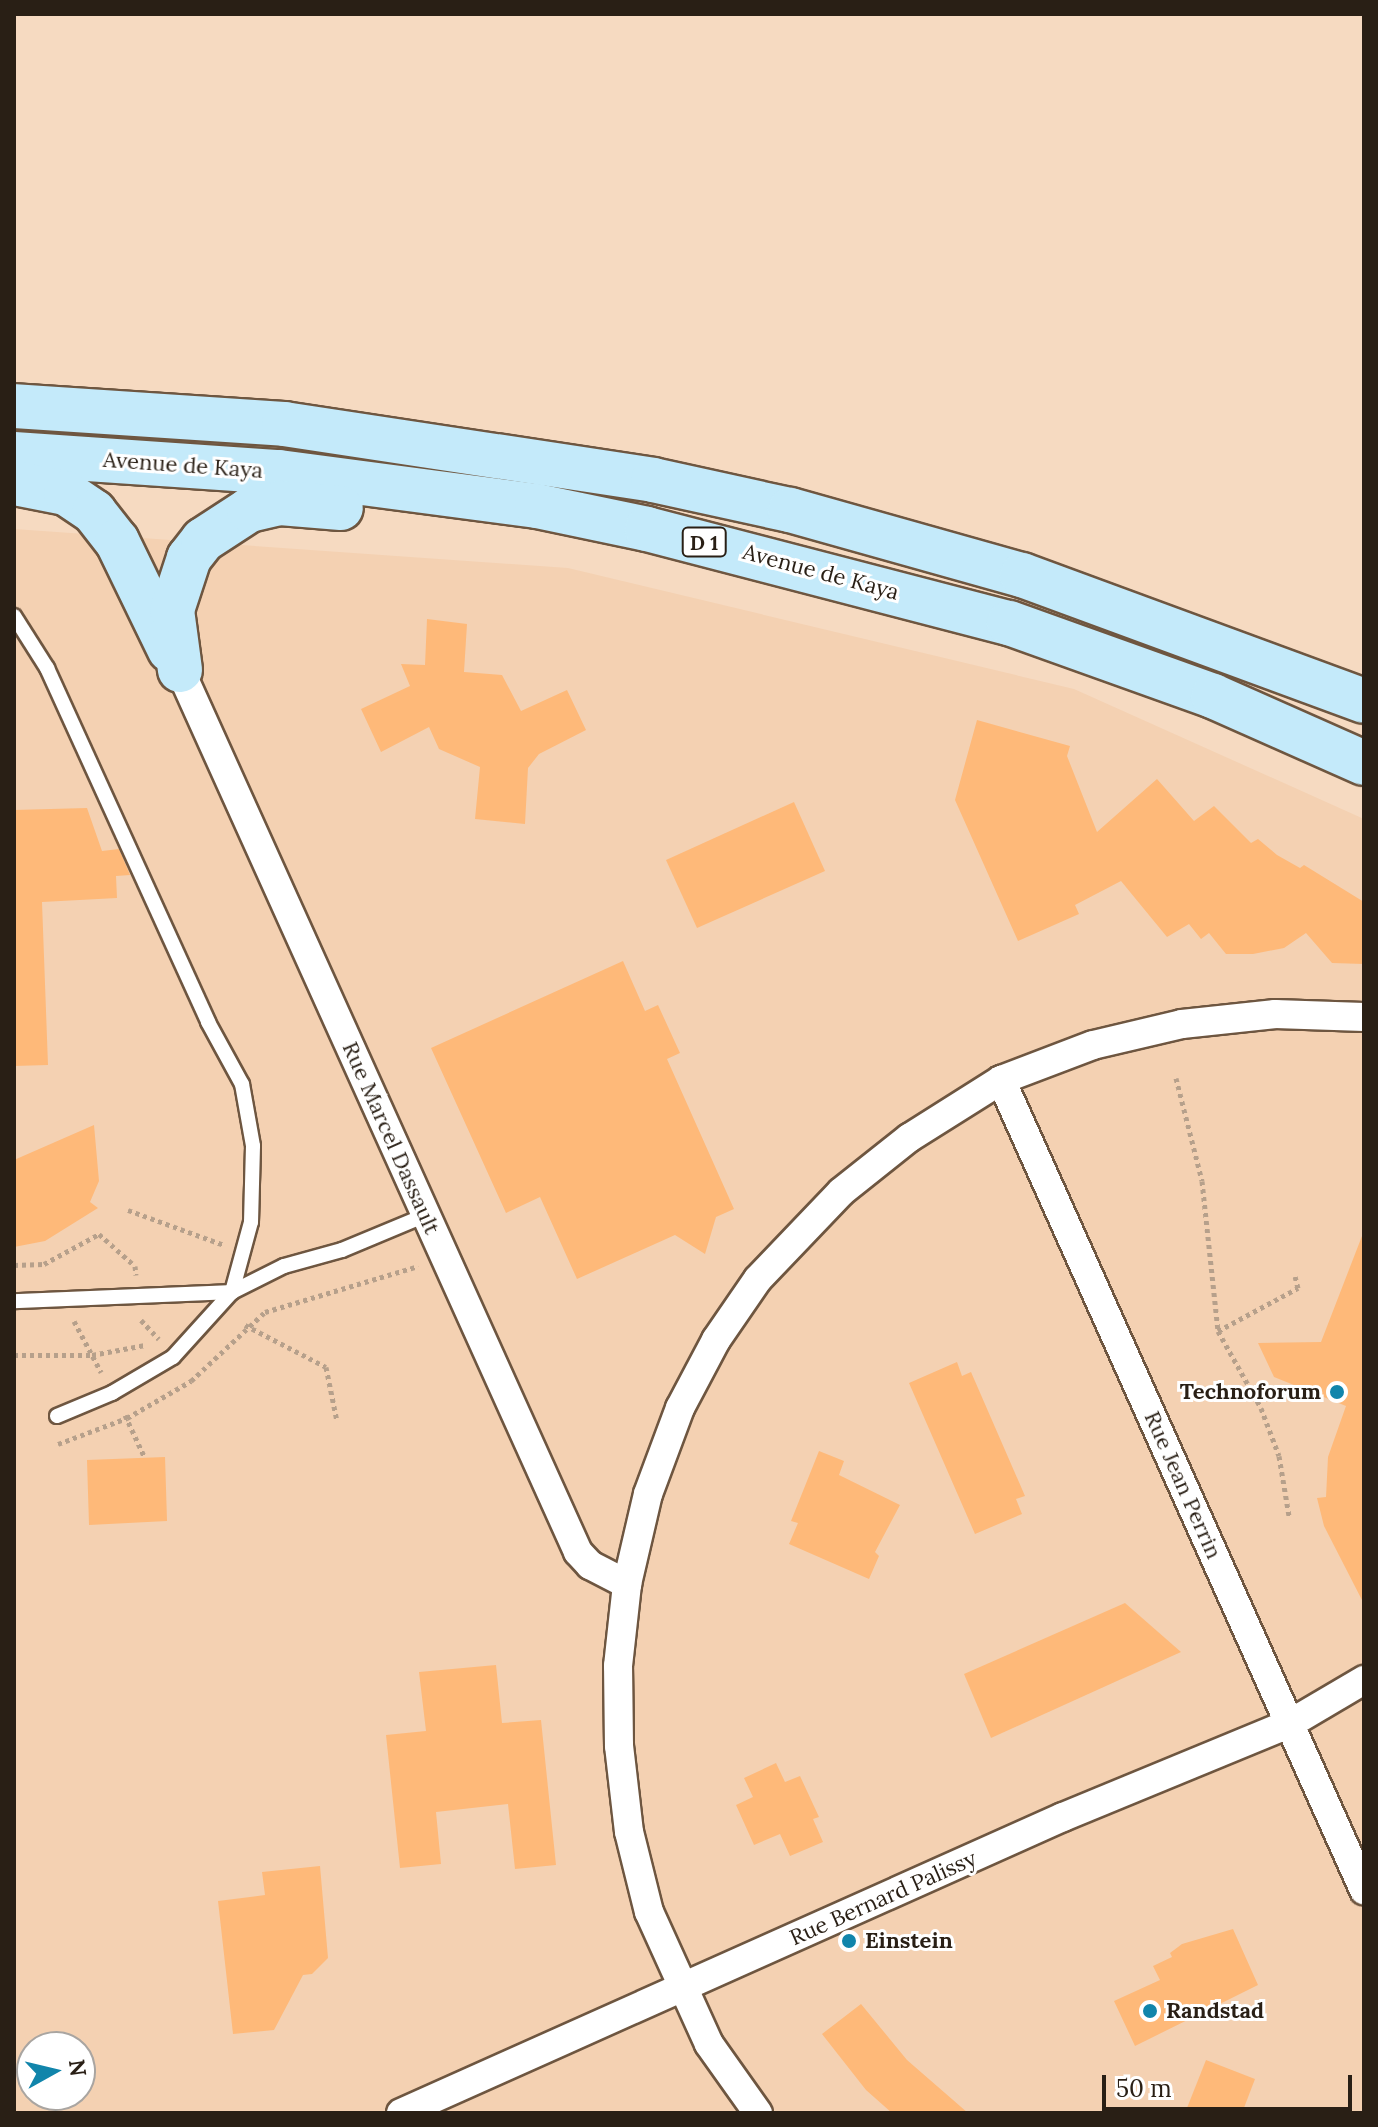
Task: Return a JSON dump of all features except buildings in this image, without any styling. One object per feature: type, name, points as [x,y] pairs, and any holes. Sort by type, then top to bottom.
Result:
[{"type":"main road","name":"D 1","points":[[14,406],[284,424],[449,445],[668,483],[836,522],[1022,575],[1362,696]]},
{"type":"main road","name":"Avenue de Kaya","points":[[14,454],[279,472],[537,506],[769,557],[1109,656],[1364,763]]},
{"type":"main road","points":[[14,483],[66,493],[94,512],[117,541],[180,670]]},
{"type":"main road","points":[[180,670],[172,610],[189,558],[224,523],[280,503],[506,527],[1109,656]]},
{"type":"street","name":"Rue Marcel Dassault","points":[[180,670],[578,1552],[590,1565],[627,1584]]},
{"type":"street","points":[[758,2113],[709,2044],[681,1989],[649,1912],[629,1832],[618,1686],[627,1584],[648,1494],[680,1408],[716,1340],[758,1279],[841,1192],[909,1138],[1001,1080],[1093,1045],[1168,1027],[1275,1014],[1364,1017]]},
{"type":"street","name":"Rue Jean Perrin","points":[[1001,1080],[1364,1890]]},
{"type":"street","name":"Rue Bernard Palissy","points":[[401,2113],[1063,1817],[1291,1723],[1364,1680]]},
{"type":"lane","points":[[14,616],[47,668],[208,1022],[242,1084],[253,1146],[251,1222],[232,1292]]},
{"type":"lane","points":[[57,1416],[112,1393],[173,1357],[232,1292],[284,1266],[342,1250],[426,1215]]},
{"type":"lane","points":[[14,1301],[232,1292]]},
{"type":"path","points":[[1176,1078],[1202,1181],[1218,1331],[1261,1408],[1279,1456],[1289,1516]]},
{"type":"path","points":[[14,1265],[44,1264],[99,1234]]},
{"type":"path","points":[[58,1444],[127,1418],[191,1381],[265,1312],[446,1258]]},
{"type":"path","points":[[44,1264],[127,1418],[145,1458]]},
{"type":"path","points":[[1218,1331],[1298,1288],[1295,1276]]},
{"type":"shaded area","points":[[14,529],[568,568],[1074,689],[1364,819],[1364,2113],[14,2113]]},
{"type":"place","name":"Technoforum","points":[[1337,1392]]},
{"type":"place","name":"Einstein","points":[[849,1941]]},
{"type":"place","name":"Randstad","points":[[1150,2011]]}]
